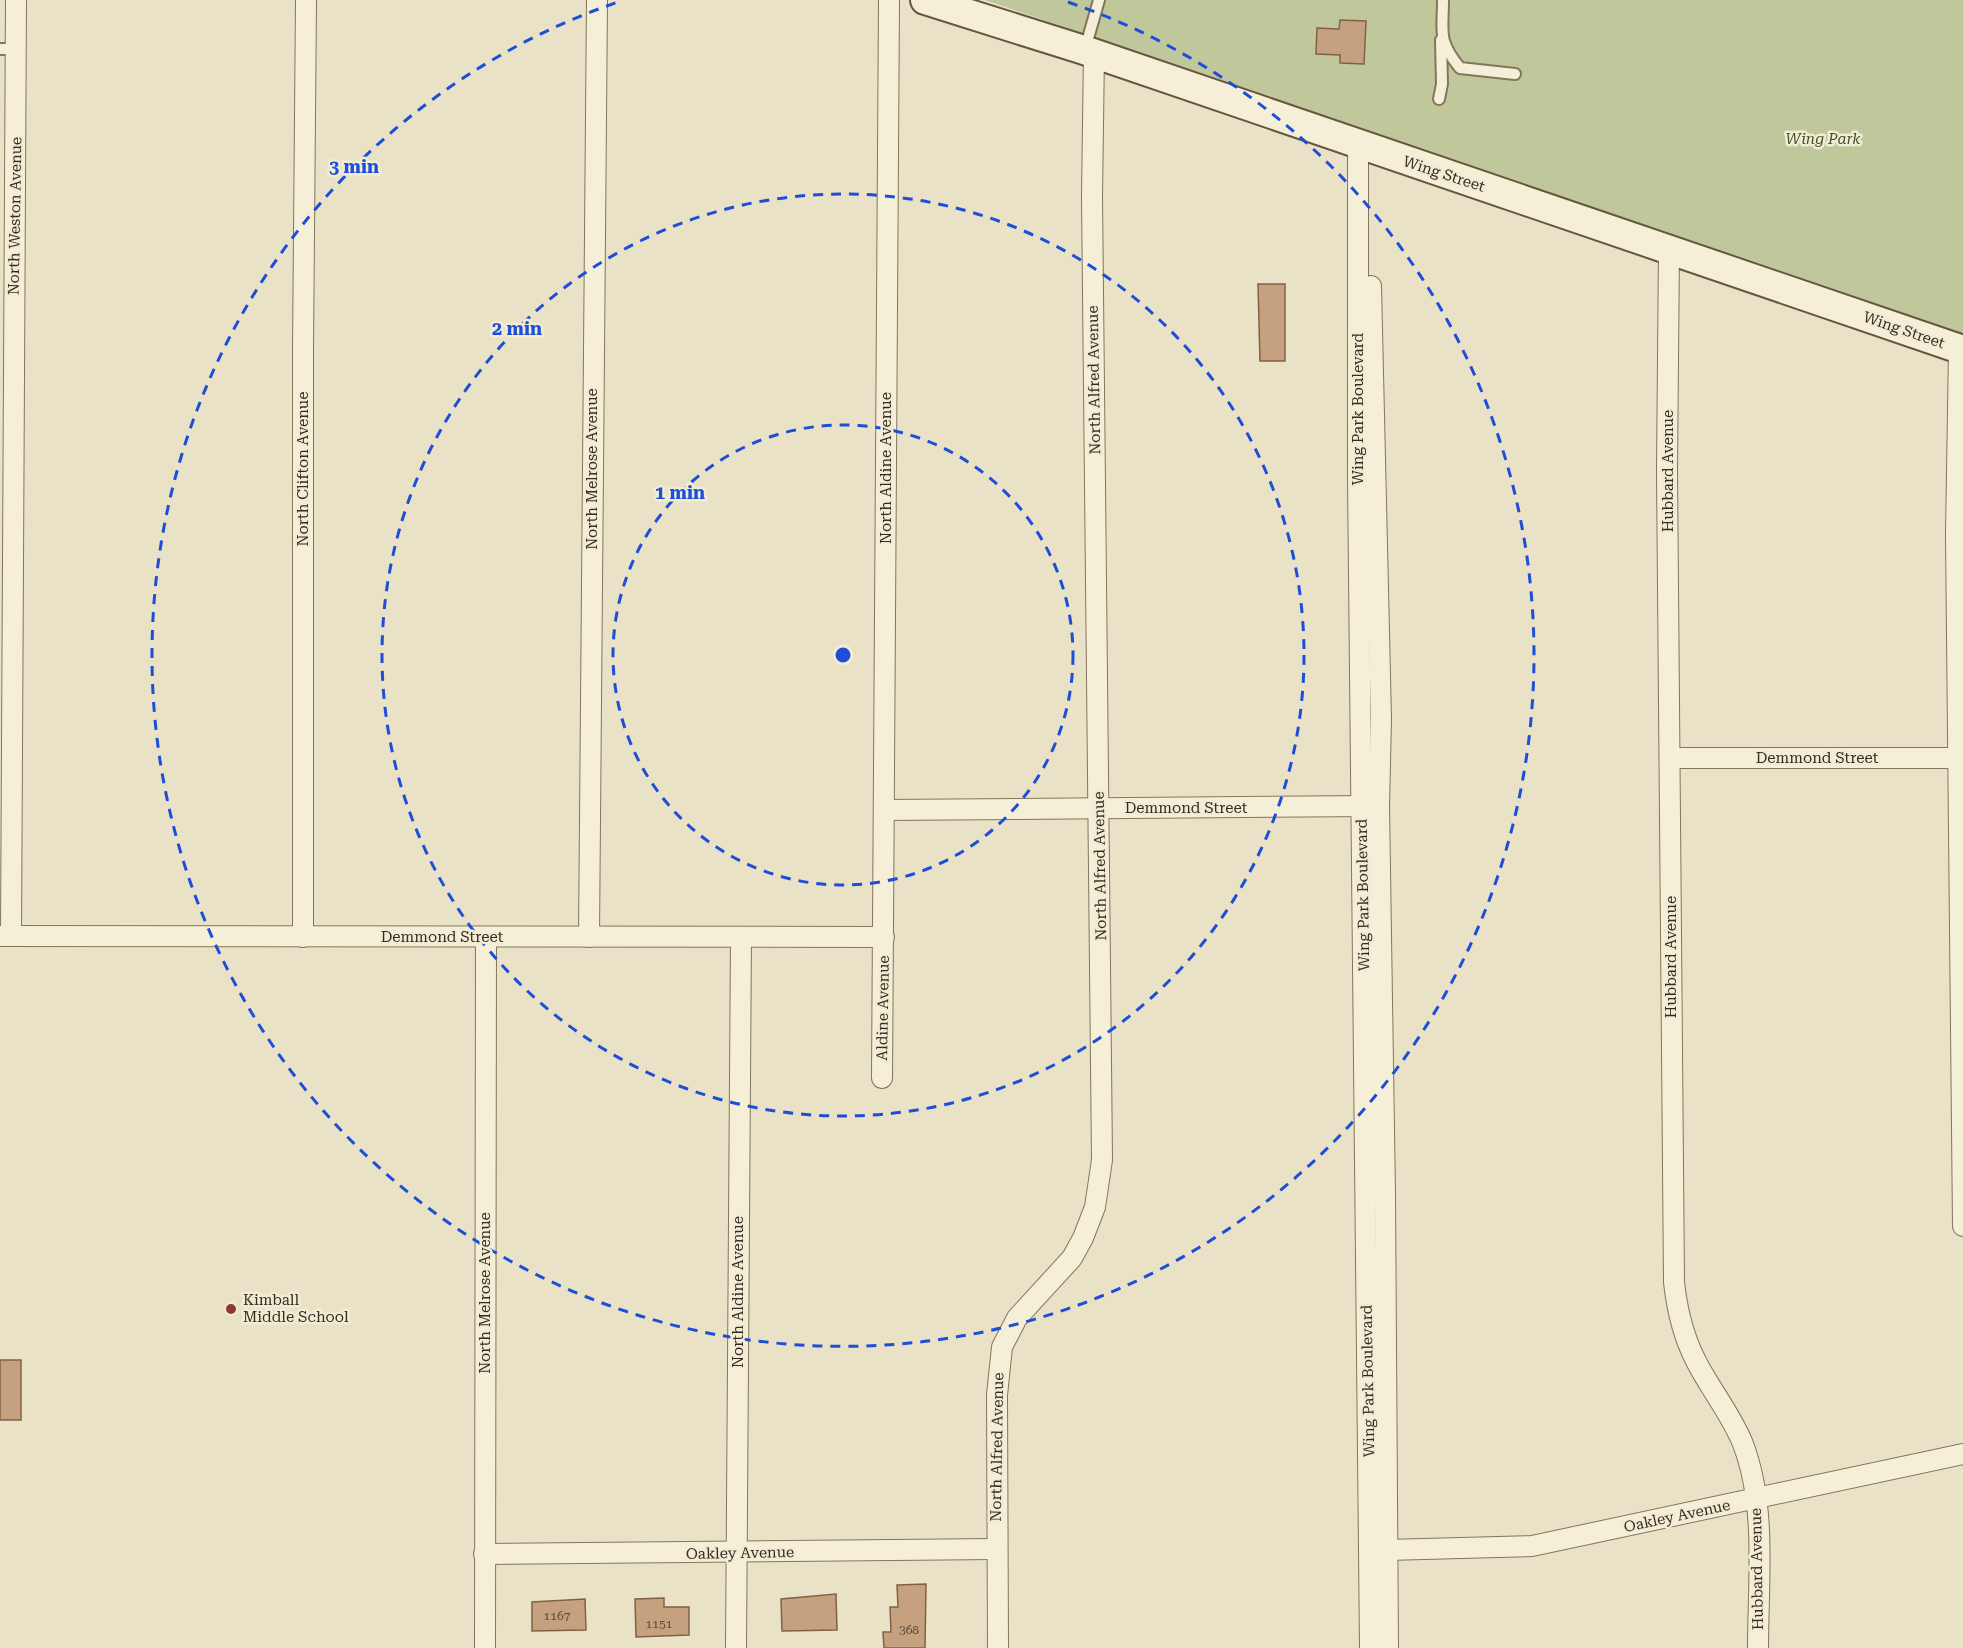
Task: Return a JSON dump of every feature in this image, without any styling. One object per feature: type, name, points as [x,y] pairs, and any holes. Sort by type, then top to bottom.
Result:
[{"type":"street","name":"North Weston Avenue","points":[[5,936],[8,49],[16,0]]},
{"type":"street","name":"North Clifton Avenue","points":[[303,937],[303,338],[306,0]]},
{"type":"street","name":"North Melrose Avenue","points":[[589,937],[597,0]]},
{"type":"street","name":"North Aldine Avenue","points":[[884,937],[890,0]]},
{"type":"street","name":"Wing Street","points":[[925,0],[1089,51],[1961,350]]},
{"type":"street","name":"North Alfred Avenue","points":[[998,1648],[997,1395],[1002,1347],[1017,1318],[1072,1258],[1083,1238],[1100,1184],[1102,972],[1089,51]]},
{"type":"street","name":"Wing Park Boulevard","points":[[1364,145],[1381,719],[1370,806],[1370,1648]]},
{"type":"street","name":"Hubbard Avenue","points":[[1669,248],[1667,471],[1674,1282],[1677,1310],[1685,1338],[1736,1428],[1749,1463],[1755,1498],[1758,1648]]},
{"type":"street","points":[[1961,350],[1956,475],[1961,758],[1963,1226]]},
{"type":"street","name":"Demmond Street","points":[[1671,758],[1961,758]]},
{"type":"street","name":"Demmond Street","points":[[884,810],[1370,806]]},
{"type":"street","name":"Wing Park Boulevard","points":[[1370,806],[1386,1216],[1388,1648]]},
{"type":"street","name":"Demmond Street","points":[[5,936],[884,937]]},
{"type":"street","name":"North Melrose Avenue","points":[[485,1648],[486,937]]},
{"type":"street","name":"North Aldine Avenue","points":[[736,1648],[741,937]]},
{"type":"street","name":"Aldine Avenue","points":[[882,1078],[884,937]]},
{"type":"street","name":"Oakley Avenue","points":[[1387,1550],[1532,1546],[1963,1454]]},
{"type":"street","name":"Oakley Avenue","points":[[484,1554],[996,1549]]},
{"type":"lane","points":[[1089,51],[1100,0]]},
{"type":"lane","points":[[1439,99],[1442,76],[1440,28],[1443,0]]},
{"type":"lane","points":[[1440,28],[1450,56],[1460,68]]},
{"type":"lane","points":[[1442,76],[1460,68],[1515,74]]},
{"type":"green space","name":"Wing Park","points":[[985,0],[1963,0],[1963,334]]},
{"type":"building","points":[[1340,20],[1366,21],[1364,64],[1340,63],[1340,55],[1316,54],[1317,28],[1339,29]]},
{"type":"building","points":[[1258,284],[1285,284],[1285,361],[1260,361]]},
{"type":"building","points":[[0,1360],[21,1360],[21,1420],[0,1420]]},
{"type":"building","points":[[926,1584],[925,1648],[884,1648],[883,1632],[891,1632],[890,1607],[898,1607],[897,1585]]},
{"type":"building","points":[[836,1594],[837,1630],[782,1631],[781,1599]]},
{"type":"building","points":[[664,1598],[664,1607],[689,1607],[689,1635],[636,1637],[635,1599]]},
{"type":"building","points":[[585,1599],[586,1630],[532,1631],[532,1602]]},
{"type":"place","name":"Kimball Middle School","points":[[231,1309]]}]
